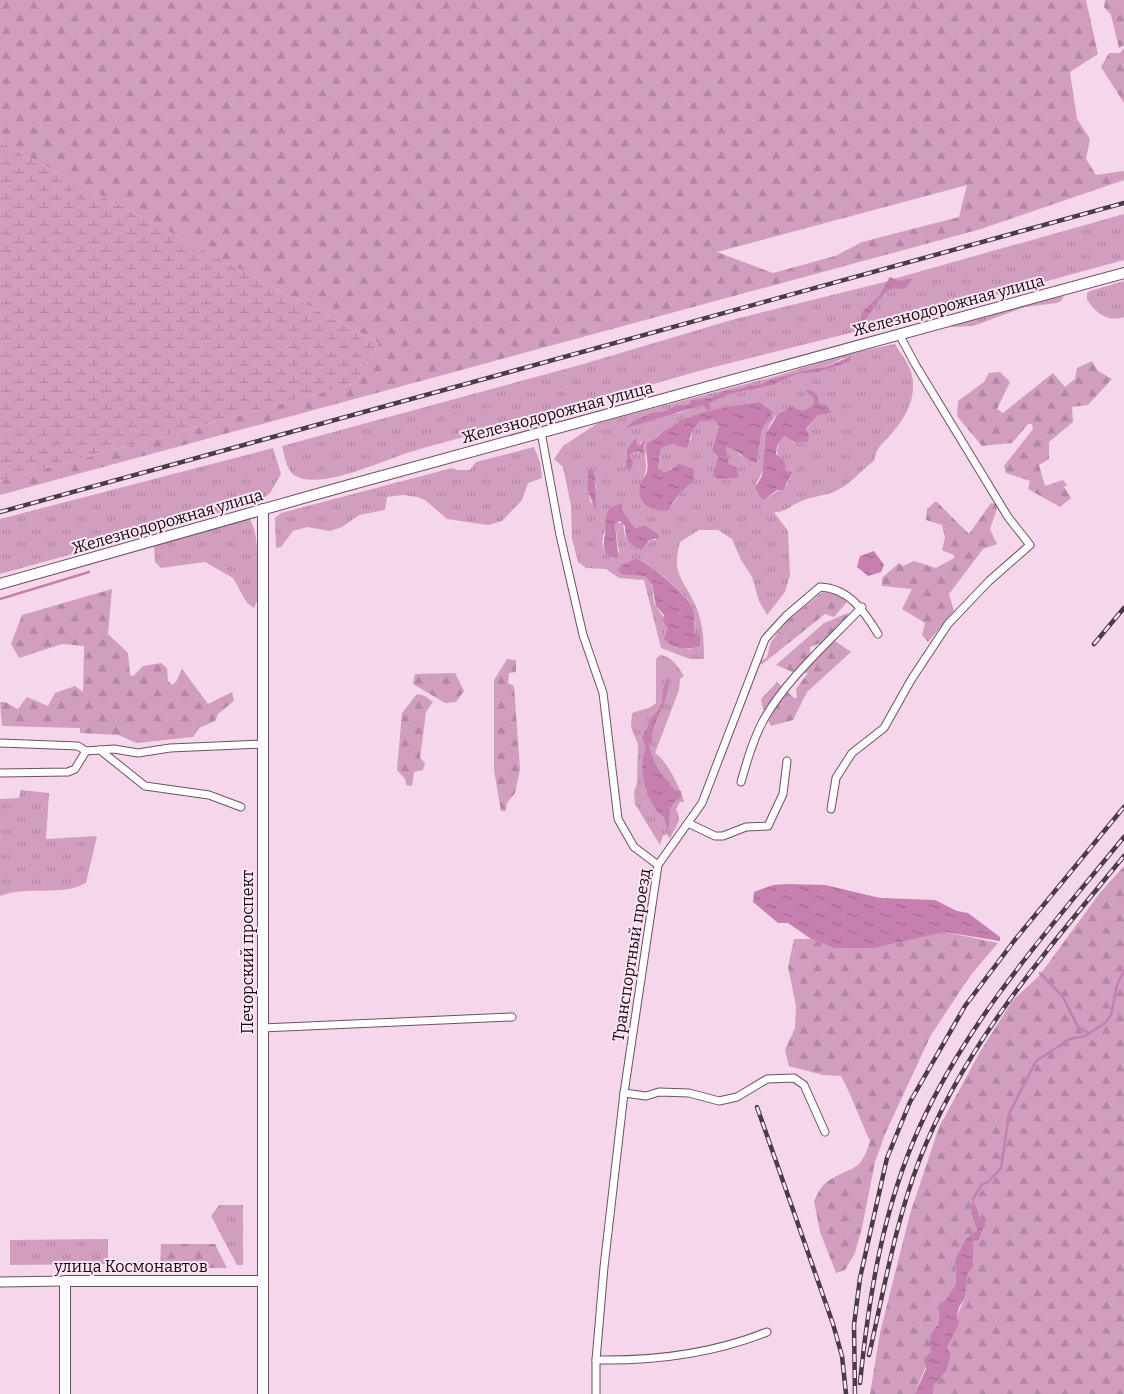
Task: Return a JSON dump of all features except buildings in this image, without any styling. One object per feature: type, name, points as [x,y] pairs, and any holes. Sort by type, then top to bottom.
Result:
[{"type":"main road","name":"Железнодорожная улица","points":[[0,584],[541,432],[1124,273]]},
{"type":"main road","name":"Печорский проспект","points":[[263,509],[263,1394]]},
{"type":"main road","name":"улица Космонавтов","points":[[65,1281],[262,1281]]},
{"type":"main road","points":[[65,1281],[65,1394]]},
{"type":"street","points":[[830,809],[836,778],[852,753],[884,728],[911,680],[948,624],[989,581],[1030,545],[1008,517],[898,334]]},
{"type":"street","points":[[541,432],[560,535],[583,635],[603,693],[618,819],[634,847],[658,865]]},
{"type":"street","name":"Транспортный проезд","points":[[596,1394],[596,1360],[604,1267],[624,1093],[658,865],[702,803],[765,639],[786,616],[820,587],[832,588],[862,607],[878,634]]},
{"type":"street","points":[[741,782],[758,732],[781,694],[862,607]]},
{"type":"street","points":[[0,743],[78,746],[86,751],[114,749],[138,753],[170,748],[263,744]]},
{"type":"street","points":[[100,750],[145,786],[209,795],[241,806]]},
{"type":"street","points":[[0,773],[68,772],[75,769],[86,751]]},
{"type":"street","points":[[688,823],[715,836],[723,836],[746,827],[768,826],[783,794],[787,761]]},
{"type":"street","points":[[262,1028],[512,1017]]},
{"type":"street","points":[[624,1093],[646,1096],[659,1092],[689,1093],[719,1101],[737,1097],[767,1080],[794,1078],[804,1085],[825,1132]]},
{"type":"street","name":"улица Космонавтов","points":[[0,1282],[65,1281]]},
{"type":"street","points":[[596,1360],[634,1361],[722,1348],[766,1332]]},
{"type":"green space","points":[[0,0],[1086,0],[1098,54],[1070,72],[1077,119],[1090,139],[1086,159],[1096,175],[1124,171],[1124,180],[981,229],[0,495],[0,481],[356,383],[379,343],[0,142]],"holes":[[[967,185],[959,217],[862,242],[835,256],[773,273],[717,252]]]},
{"type":"green space","points":[[1105,0],[1124,0],[1124,45],[1119,48],[1111,15],[1104,7]]},
{"type":"green space","points":[[1124,48],[1124,103],[1101,67],[1109,53],[1120,53]]},
{"type":"green space","points":[[0,142],[379,343],[356,383],[0,481]]},
{"type":"green space","points":[[1124,214],[1124,260],[938,311],[706,369],[427,447],[336,477],[307,479],[296,476],[290,471],[286,463],[282,446],[580,365],[735,319],[877,284],[888,281],[890,277],[893,279]]},
{"type":"green space","points":[[1124,281],[1124,317],[1107,318],[1099,313],[1087,300],[1087,293],[1090,291]]},
{"type":"green space","points":[[1061,294],[1064,295],[1062,300],[1057,303],[1025,307],[973,326],[952,327],[951,323]]},
{"type":"green space","points":[[895,344],[908,365],[913,380],[910,404],[902,419],[879,447],[874,461],[846,485],[832,493],[806,499],[786,510],[774,512],[788,531],[790,575],[785,592],[767,615],[759,601],[752,577],[741,560],[732,539],[718,530],[699,530],[680,542],[677,562],[678,569],[700,618],[704,659],[690,659],[661,648],[644,580],[619,578],[606,569],[586,568],[578,562],[572,539],[571,506],[563,467],[554,459],[563,446],[598,423],[773,377],[847,354]],"holes":[[[849,357],[849,362],[818,372],[797,374],[773,385],[731,394],[679,413],[669,414],[626,428],[633,421],[665,411],[676,405],[688,405],[691,400],[711,399],[723,391],[761,384],[808,369],[826,367]],[[806,391],[813,391],[818,403],[832,413],[818,415],[806,430],[808,442],[795,443],[784,436],[778,445],[777,453],[785,470],[793,472],[787,485],[763,501],[756,483],[764,464],[765,443],[771,423],[779,414],[791,407],[802,411],[813,405],[814,399]],[[759,402],[762,429],[757,463],[741,456],[735,449],[726,447],[729,465],[739,478],[718,479],[716,467],[718,457],[712,449],[719,426],[714,420],[698,422],[692,431],[691,440],[661,447],[658,469],[665,474],[671,468],[693,482],[680,493],[673,504],[641,482],[646,468],[645,457],[647,449],[655,438],[667,429],[697,415]],[[636,437],[637,444],[639,445],[642,441],[645,445],[643,450],[632,453],[630,456],[634,463],[629,472],[626,468],[627,449]],[[588,470],[596,484],[594,503],[591,503],[587,490]],[[622,506],[622,510],[635,528],[645,525],[658,534],[656,540],[651,540],[642,550],[625,536],[623,523],[617,523],[615,524],[619,552],[613,558],[606,552],[603,546],[604,532]],[[636,558],[661,574],[679,590],[691,606],[695,618],[691,649],[674,647],[665,633],[665,620],[654,602],[650,581],[639,574],[619,569],[621,565]]]},
{"type":"green space","points":[[1092,361],[1098,371],[1112,379],[1088,405],[1072,407],[1073,422],[1049,442],[1049,459],[1039,465],[1045,486],[1063,480],[1067,485],[1064,487],[1071,498],[1060,507],[1028,489],[1030,481],[1006,473],[1004,466],[1033,429],[1032,424],[1028,424],[1012,443],[982,446],[957,416],[958,401],[984,382],[989,373],[1000,372],[1010,382],[997,409],[1003,413],[1053,373],[1065,387],[1075,379],[1077,368]]},
{"type":"green space","points":[[534,447],[540,462],[542,478],[528,483],[522,500],[502,521],[488,525],[447,519],[425,500],[403,495],[387,497],[385,510],[359,515],[342,527],[330,531],[307,527],[293,531],[281,547],[276,548],[275,518],[281,513],[452,468],[470,470],[476,462]]},
{"type":"green space","points":[[273,448],[281,474],[270,493],[263,499],[208,517],[188,516],[177,520],[174,526],[0,574],[0,519]]},
{"type":"green space","points":[[936,501],[969,534],[991,503],[996,504],[997,509],[990,529],[997,544],[983,549],[949,594],[954,611],[928,642],[922,635],[925,623],[902,609],[912,589],[882,586],[882,578],[899,563],[903,566],[914,561],[936,568],[954,558],[954,555],[942,550],[945,537],[942,525],[926,520],[927,509]]},
{"type":"green space","points":[[249,518],[253,525],[258,558],[257,601],[254,608],[247,603],[233,578],[205,562],[161,568],[155,562],[154,547],[158,542],[205,532],[217,526]]},
{"type":"green space","points":[[112,589],[108,634],[128,653],[130,675],[133,676],[143,666],[161,663],[167,668],[168,681],[172,685],[176,682],[182,669],[208,704],[232,692],[234,701],[218,714],[215,721],[199,728],[193,737],[137,743],[118,735],[80,733],[80,728],[2,726],[0,702],[5,702],[18,709],[27,697],[48,706],[55,693],[75,686],[83,692],[84,646],[62,644],[19,658],[11,644],[22,615]]},
{"type":"green space","points":[[825,590],[837,593],[848,601],[834,617],[825,614],[761,665],[761,661],[767,657],[771,642],[786,622]]},
{"type":"green space","points":[[848,613],[849,617],[829,640],[810,647],[810,652],[813,654],[835,641],[851,652],[807,692],[793,720],[771,726],[763,709],[761,699],[777,682],[794,698],[797,698],[796,689],[808,673],[795,673],[776,665],[824,623]]},
{"type":"green space","points":[[660,655],[668,657],[684,676],[680,679],[679,690],[655,753],[664,761],[680,790],[684,802],[680,802],[676,809],[679,817],[678,824],[670,839],[667,834],[663,836],[660,845],[635,804],[634,792],[637,783],[638,744],[631,727],[632,713],[651,707],[656,703],[656,659]]},
{"type":"green space","points":[[507,659],[516,660],[516,672],[509,673],[508,683],[514,686],[520,769],[515,793],[507,803],[506,811],[501,811],[494,770],[494,680]]},
{"type":"green space","points":[[455,673],[464,691],[456,702],[445,703],[413,684],[415,674]]},
{"type":"green space","points":[[417,694],[425,696],[433,702],[426,712],[420,758],[425,763],[423,770],[414,772],[412,786],[406,785],[405,779],[397,770],[402,713]]},
{"type":"green space","points":[[21,790],[49,793],[46,839],[97,836],[86,883],[66,889],[22,891],[0,896],[0,799],[19,798]]},
{"type":"green space","points":[[1124,866],[1124,1394],[933,1394],[934,1385],[945,1373],[947,1348],[959,1324],[957,1316],[965,1298],[967,1275],[973,1267],[973,1242],[979,1240],[984,1229],[979,1215],[971,1213],[977,1230],[955,1260],[956,1284],[938,1315],[938,1325],[931,1333],[931,1352],[915,1394],[870,1394],[880,1333],[910,1214],[939,1127],[981,1050],[1013,1000],[1039,976],[1099,894]]},
{"type":"green space","points":[[945,932],[998,943],[970,976],[931,1035],[885,1134],[875,1162],[855,1253],[845,1270],[836,1273],[820,1232],[814,1201],[825,1184],[858,1164],[866,1152],[870,1141],[841,1076],[823,1075],[789,1066],[785,1050],[795,1028],[796,1006],[788,967],[794,939],[811,939],[834,948],[875,948]]},
{"type":"green space","points":[[219,1205],[243,1205],[243,1265],[237,1265],[211,1216]]},
{"type":"green space","points":[[108,1239],[108,1264],[10,1265],[10,1240]]},
{"type":"green space","points":[[161,1244],[215,1244],[227,1268],[160,1268]]},
{"type":"water","points":[[890,277],[899,281],[912,278],[904,289],[895,288],[887,291],[869,315],[862,330],[855,331],[861,322],[862,312],[878,297]]},
{"type":"water","points":[[849,357],[851,359],[849,362],[834,367],[818,372],[797,374],[773,385],[731,394],[709,403],[711,408],[708,411],[703,405],[626,428],[633,421],[652,413],[665,411],[676,405],[688,405],[691,400],[711,398],[723,391],[761,384],[809,369],[826,367]]},
{"type":"water","points":[[805,390],[813,391],[818,396],[818,403],[827,406],[832,413],[818,415],[806,429],[809,435],[808,442],[796,443],[784,436],[777,446],[776,454],[785,462],[785,470],[793,472],[783,490],[777,490],[763,501],[755,488],[762,476],[766,433],[778,414],[792,406],[802,410],[813,405],[814,399]]},
{"type":"water","points":[[759,402],[773,412],[762,429],[757,463],[726,447],[729,464],[736,467],[739,478],[718,479],[713,476],[718,457],[712,450],[719,426],[714,420],[699,422],[692,431],[687,448],[673,444],[661,448],[658,468],[665,473],[679,464],[694,469],[693,482],[680,493],[667,511],[661,511],[645,504],[639,489],[647,472],[647,444],[668,428],[692,416],[725,407]]},
{"type":"water","points":[[636,437],[637,444],[640,445],[645,439],[643,454],[639,451],[632,453],[630,456],[634,463],[629,472],[626,468],[627,449]]},
{"type":"water","points":[[592,469],[595,476],[596,510],[587,490],[588,470]]},
{"type":"water","points":[[622,503],[622,510],[635,528],[645,525],[658,534],[659,538],[650,540],[642,550],[629,541],[625,526],[620,521],[615,524],[617,558],[606,553],[605,550],[606,515],[615,505]]},
{"type":"water","points":[[874,551],[884,565],[881,572],[868,576],[857,567],[860,556]]},
{"type":"water","points":[[636,558],[660,574],[686,598],[694,613],[694,633],[700,635],[700,646],[680,648],[668,643],[664,639],[667,628],[663,620],[664,615],[656,606],[652,585],[644,576],[621,574],[619,569],[621,565]]},
{"type":"water","points":[[668,676],[667,695],[654,726],[652,741],[649,744],[652,758],[659,770],[676,791],[681,791],[681,797],[670,809],[668,831],[664,817],[653,805],[645,786],[642,766],[646,748],[642,738],[650,721],[662,704],[663,689]]},
{"type":"water","points":[[773,885],[825,885],[880,898],[935,900],[957,911],[968,913],[1000,937],[1000,941],[945,932],[875,948],[834,948],[811,939],[788,923],[778,923],[753,902],[754,892]]},
{"type":"water","points":[[973,1199],[981,1220],[986,1223],[979,1240],[973,1242],[973,1267],[967,1275],[965,1298],[959,1307],[957,1316],[959,1324],[947,1348],[950,1358],[945,1373],[934,1385],[933,1394],[915,1394],[926,1369],[924,1358],[931,1352],[931,1333],[938,1325],[939,1310],[956,1284],[955,1260],[966,1239],[977,1230],[971,1213]]},
{"type":"waterway","points":[[0,599],[89,572]]},
{"type":"waterway","points":[[973,1199],[982,1184],[988,1182],[1001,1168],[1009,1114],[1036,1061],[1070,1039],[1085,1036],[1105,1023],[1111,1015],[1117,985],[1124,970]]},
{"type":"waterway","points":[[1040,973],[1063,997],[1078,1027],[1089,1033]]},
{"type":"railway","points":[[0,512],[1124,203]]},
{"type":"railway","points":[[1094,644],[1124,608]]},
{"type":"railway","points":[[855,1394],[854,1325],[860,1278],[887,1158],[910,1102],[965,1006],[1014,941],[1124,807]]},
{"type":"railway","points":[[860,1383],[873,1284],[887,1220],[896,1188],[920,1126],[962,1048],[987,1011],[1040,940],[1124,837]]},
{"type":"railway","points":[[869,1355],[903,1209],[919,1161],[938,1118],[959,1077],[1009,1001],[1124,856]]},
{"type":"railway","points":[[757,1107],[833,1324],[842,1356],[846,1394]]}]
